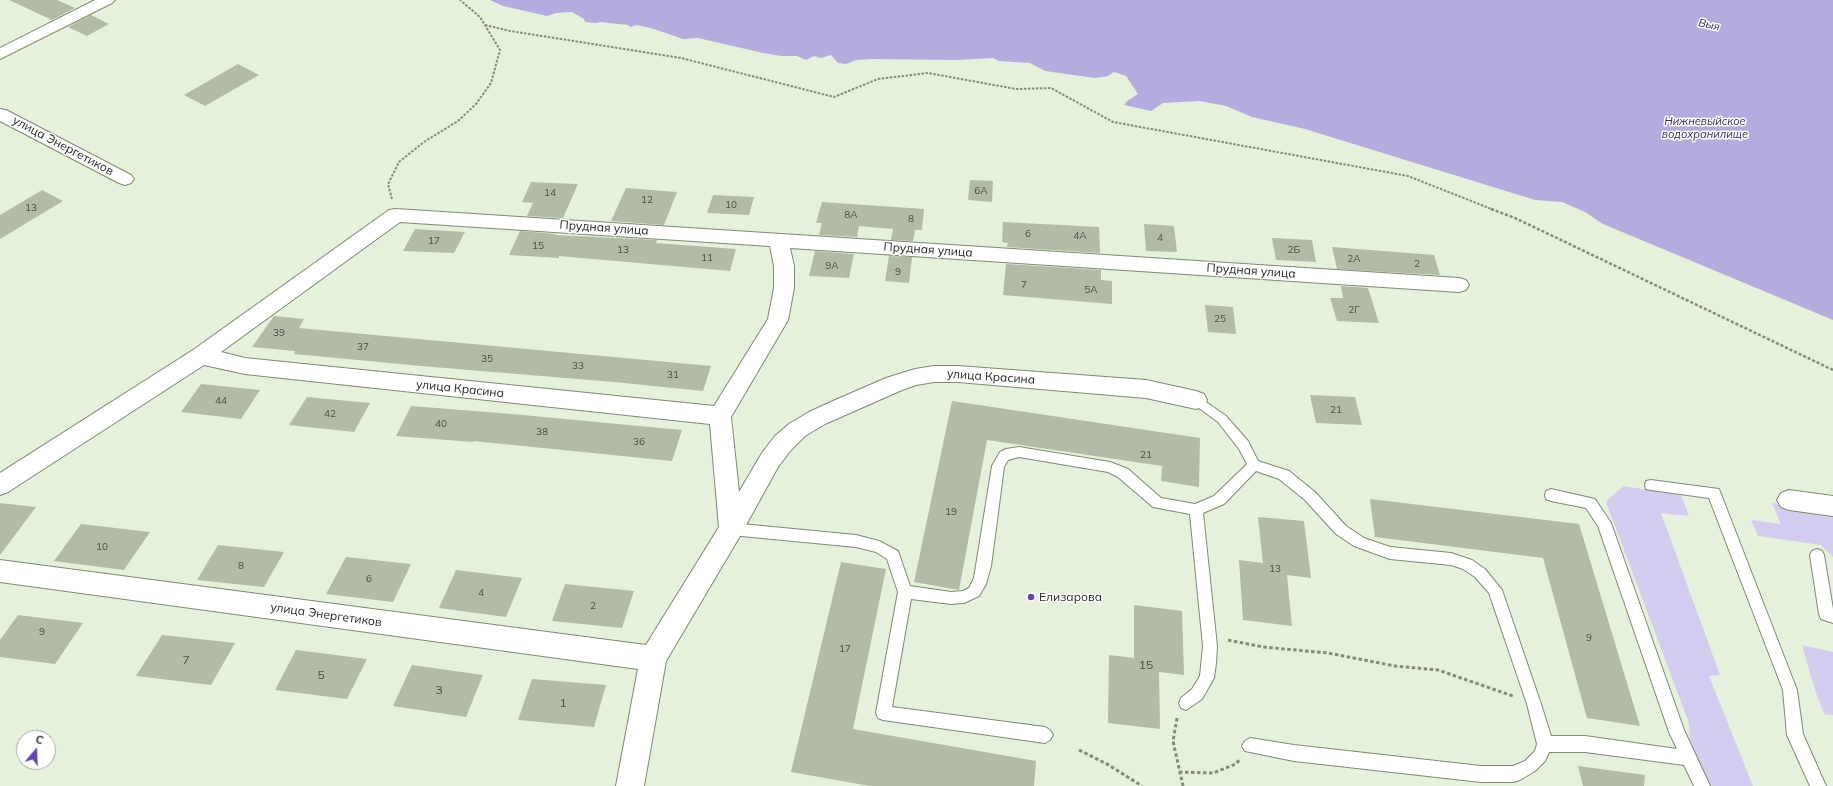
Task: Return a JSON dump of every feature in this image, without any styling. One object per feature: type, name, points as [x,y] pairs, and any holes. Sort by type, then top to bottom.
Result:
[{"type":"street","points":[[0,54],[106,0]]},
{"type":"street","name":"улица Энергетиков","points":[[0,114],[125,179]]},
{"type":"street","points":[[0,485],[201,356],[396,215]]},
{"type":"street","name":"Прудная улица","points":[[396,215],[1459,285]]},
{"type":"street","points":[[731,529],[720,416],[778,320],[784,288],[784,266],[779,240]]},
{"type":"street","name":"улица Красина","points":[[201,356],[246,366],[720,416]]},
{"type":"street","name":"улица Красина","points":[[653,658],[731,529],[770,460],[783,443],[797,430],[817,418],[894,384],[915,377],[934,374],[958,374],[1146,389],[1196,400]]},
{"type":"street","points":[[1789,500],[1833,506]]},
{"type":"street","name":"улица Энергетиков","points":[[0,571],[653,658]]},
{"type":"street","points":[[630,786],[653,658]]},
{"type":"lane","points":[[1196,400],[1222,419],[1244,445],[1254,465],[1284,475],[1310,496],[1341,530],[1359,542],[1390,553],[1451,559],[1467,564],[1480,572],[1495,590],[1534,704],[1545,744],[1540,756],[1524,769],[1514,774],[1481,774],[1294,753],[1250,746]]},
{"type":"lane","points":[[905,592],[951,598],[964,597],[974,592],[981,580],[984,566],[998,466],[1004,456],[1010,453],[1019,452],[1110,467],[1123,473],[1158,503],[1196,510],[1219,500],[1254,465]]},
{"type":"lane","points":[[1651,485],[1714,493],[1790,690],[1795,735],[1818,786]]},
{"type":"lane","points":[[1551,495],[1590,503],[1604,523],[1677,732],[1702,786]]},
{"type":"lane","points":[[1186,703],[1197,694],[1207,678],[1210,658],[1196,510]]},
{"type":"lane","points":[[731,529],[856,541],[879,547],[893,555],[905,592],[882,713],[1045,736]]},
{"type":"lane","points":[[1817,555],[1826,614],[1833,616]]},
{"type":"lane","points":[[1545,744],[1585,744],[1689,758]]},
{"type":"path","points":[[396,215],[388,184],[399,162],[424,142],[458,121],[476,104],[491,83],[500,50],[480,17],[460,0]]},
{"type":"path","points":[[485,25],[510,32],[681,58],[834,97],[878,79],[928,73],[1016,89],[1051,88],[1113,122],[1408,176],[1515,218],[1833,370]]},
{"type":"path","points":[[1209,636],[1263,647],[1328,653],[1395,666],[1438,670],[1534,704]]},
{"type":"path","points":[[1183,786],[1173,741],[1176,720],[1186,703]]},
{"type":"path","points":[[1179,772],[1213,773],[1236,764],[1250,746]]},
{"type":"path","points":[[1079,750],[1107,764],[1142,786]]},
{"type":"shaded area","points":[[1623,486],[1681,495],[1689,516],[1661,513],[1720,675],[1709,676],[1753,786],[1710,786],[1697,759],[1690,740],[1689,723],[1606,502]]},
{"type":"shaded area","points":[[1772,503],[1831,510],[1833,514],[1833,557],[1821,545],[1758,536],[1751,520],[1781,524]]},
{"type":"shaded area","points":[[1802,645],[1833,652],[1833,715],[1824,714],[1814,687]]},
{"type":"water","name":"Нижневыйское водохранилище","points":[[490,0],[1833,0],[1833,320],[1603,224],[1585,212],[1562,202],[1535,200],[1305,129],[1252,117],[1226,106],[1200,101],[1163,103],[1151,111],[1124,105],[1127,101],[1138,94],[1126,76],[1114,72],[1108,76],[1095,78],[1045,71],[1030,63],[999,61],[993,58],[956,60],[873,59],[856,60],[846,64],[838,63],[831,55],[821,58],[814,56],[806,60],[797,56],[781,56],[763,53],[698,38],[683,39],[637,25],[630,27],[628,25],[585,22],[584,19],[572,12],[556,13],[547,16],[503,6]]},
{"type":"building","points":[[9,0],[57,0],[75,8],[52,20]]},
{"type":"building","points":[[91,15],[109,24],[87,36],[68,27]]},
{"type":"building","points":[[238,64],[259,75],[205,106],[184,95]]},
{"type":"building","points":[[970,180],[993,181],[992,202],[968,200]]},
{"type":"building","points":[[531,182],[578,184],[563,218],[527,216],[533,203],[522,202]]},
{"type":"building","points":[[626,188],[677,192],[664,225],[611,221]]},
{"type":"building","points":[[42,190],[63,201],[0,239],[0,215]]},
{"type":"building","points":[[713,195],[754,197],[749,215],[707,213]]},
{"type":"building","points":[[822,202],[924,209],[922,230],[915,230],[913,241],[891,240],[893,229],[859,226],[857,237],[819,235],[822,223],[816,223]]},
{"type":"building","points":[[1003,222],[1099,227],[1100,253],[1007,247],[1008,243],[1002,242]]},
{"type":"building","points":[[1144,224],[1174,226],[1177,252],[1146,251]]},
{"type":"building","points":[[415,229],[465,232],[454,253],[403,251]]},
{"type":"building","points":[[520,231],[556,234],[555,235],[657,240],[656,243],[736,249],[730,271],[559,256],[559,258],[509,255]]},
{"type":"building","points":[[1272,238],[1312,240],[1316,262],[1276,260]]},
{"type":"building","points":[[1332,247],[1434,255],[1440,275],[1337,269]]},
{"type":"building","points":[[815,251],[854,254],[849,278],[809,276]]},
{"type":"building","points":[[889,256],[912,257],[909,283],[885,281]]},
{"type":"building","points":[[1006,264],[1101,270],[1101,280],[1112,281],[1112,304],[1003,295]]},
{"type":"building","points":[[1341,286],[1368,288],[1379,323],[1337,321],[1330,298],[1343,298]]},
{"type":"building","points":[[1205,305],[1233,307],[1236,334],[1208,332]]},
{"type":"building","points":[[274,316],[304,319],[299,328],[711,366],[703,391],[294,354],[295,351],[252,347]]},
{"type":"building","points":[[201,384],[260,390],[241,419],[181,412]]},
{"type":"building","points":[[1310,395],[1355,397],[1362,425],[1316,423]]},
{"type":"building","points":[[307,397],[370,403],[354,432],[289,425]]},
{"type":"building","points":[[952,401],[1200,438],[1199,487],[1161,481],[1162,466],[987,440],[959,590],[914,582]]},
{"type":"building","points":[[411,406],[682,430],[672,461],[473,441],[396,436]]},
{"type":"building","points":[[1370,499],[1579,524],[1640,726],[1587,718],[1543,558],[1375,537]]},
{"type":"building","points":[[0,503],[36,507],[0,555]]},
{"type":"building","points":[[1258,517],[1304,521],[1311,578],[1287,575],[1292,626],[1243,620],[1239,560],[1263,563]]},
{"type":"building","points":[[81,524],[150,532],[124,570],[54,561]]},
{"type":"building","points":[[218,545],[284,552],[264,587],[197,580]]},
{"type":"building","points":[[346,557],[411,564],[393,602],[326,594]]},
{"type":"building","points":[[841,562],[886,569],[853,729],[1036,761],[1034,786],[870,786],[791,772]]},
{"type":"building","points":[[456,570],[522,578],[506,617],[439,608]]},
{"type":"building","points":[[565,584],[634,591],[622,628],[552,621]]},
{"type":"building","points":[[1134,605],[1182,611],[1184,675],[1159,672],[1160,729],[1108,723],[1109,655],[1134,658]]},
{"type":"building","points":[[18,615],[83,623],[55,664],[0,657],[0,640]]},
{"type":"building","points":[[162,635],[235,643],[211,685],[136,676]]},
{"type":"building","points":[[296,650],[367,659],[347,699],[275,690]]},
{"type":"building","points":[[412,665],[483,675],[466,717],[393,706]]},
{"type":"building","points":[[532,679],[606,685],[594,727],[518,720]]},
{"type":"building","points":[[1578,766],[1645,775],[1644,786],[1583,786]]},
{"type":"place","name":"Елизарова","points":[[1031,597]]},
{"type":"water label","name":"Выя","points":[[1709,25]]}]
